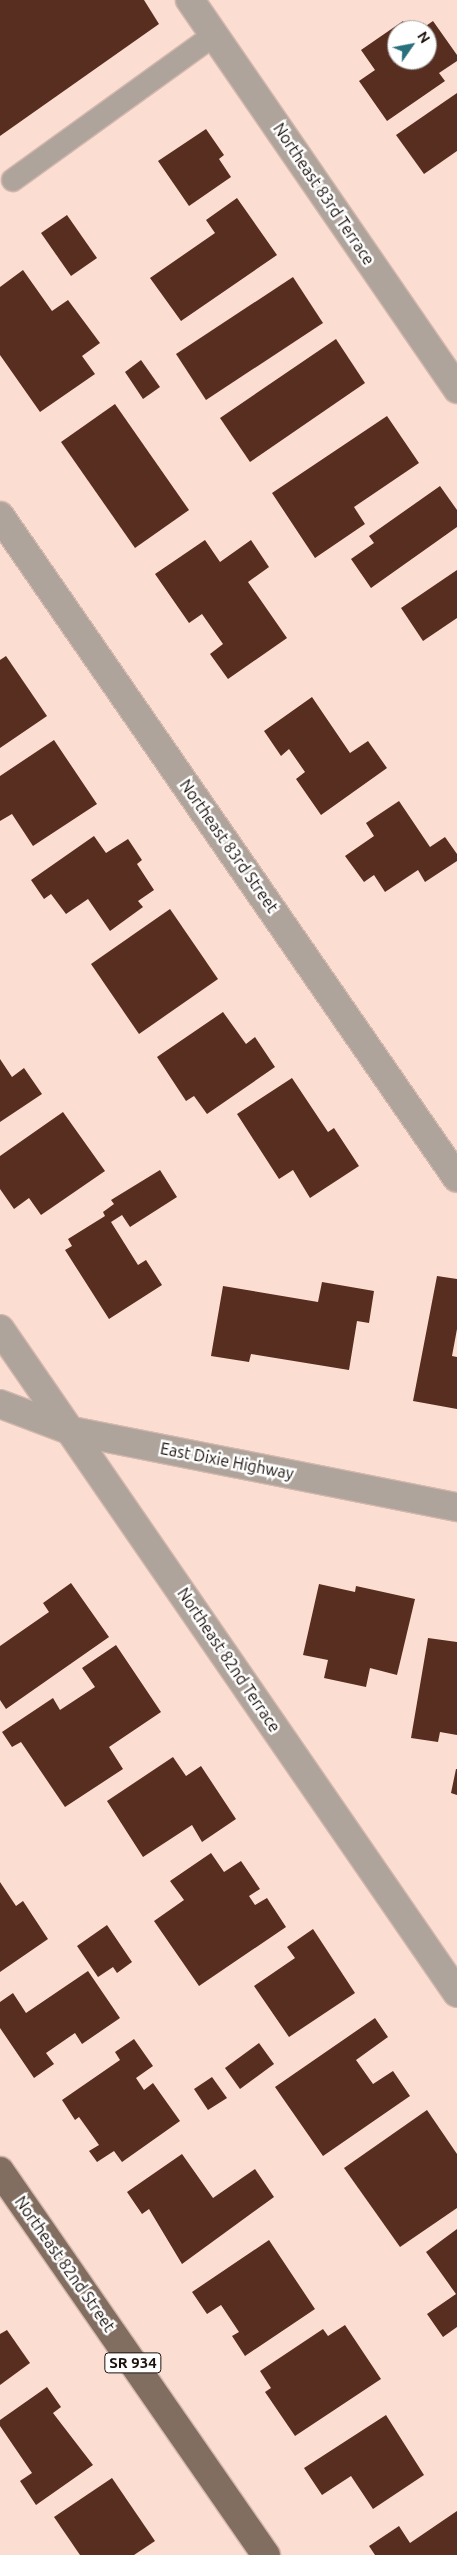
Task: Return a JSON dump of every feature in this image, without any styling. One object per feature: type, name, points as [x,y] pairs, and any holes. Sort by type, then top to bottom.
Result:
[{"type":"main road","name":"Northeast 82nd Street","points":[[0,2170],[266,2555]]},
{"type":"street","name":"Northeast 83rd Terrace","points":[[190,0],[457,389]]},
{"type":"street","name":"Northeast 83rd Street","points":[[0,516],[457,1178]]},
{"type":"street","name":"Northeast 82nd Terrace","points":[[0,1329],[457,1993]]},
{"type":"street","name":"East Dixie Highway","points":[[0,1404],[72,1431],[457,1507]]},
{"type":"lane","points":[[13,180],[214,35]]},
{"type":"building","points":[[0,0],[144,0],[159,24],[0,136]]},
{"type":"building","points":[[437,27],[457,55],[457,61],[439,73],[445,81],[387,121],[359,81],[375,70],[361,50],[387,32],[387,70],[437,70]]},
{"type":"building","points":[[457,93],[457,151],[424,174],[396,135]]},
{"type":"building","points":[[206,129],[224,155],[219,159],[231,177],[189,206],[158,161]]},
{"type":"building","points":[[237,198],[277,255],[181,321],[150,278],[215,233],[206,220]]},
{"type":"building","points":[[67,215],[97,258],[71,276],[41,233]]},
{"type":"building","points":[[23,270],[52,311],[68,300],[100,343],[82,356],[95,374],[40,412],[0,355],[0,287]]},
{"type":"building","points":[[293,277],[323,323],[206,400],[176,354]]},
{"type":"building","points":[[336,339],[365,383],[250,462],[220,418]]},
{"type":"building","points":[[141,360],[160,387],[143,399],[125,372]]},
{"type":"building","points":[[115,404],[189,510],[135,548],[61,442]]},
{"type":"building","points":[[387,416],[419,463],[354,507],[365,524],[315,558],[272,493]]},
{"type":"building","points":[[440,486],[457,510],[457,527],[371,588],[351,559],[374,543],[369,536]]},
{"type":"building","points":[[205,540],[220,562],[251,540],[269,567],[248,582],[287,638],[228,679],[210,654],[223,644],[202,614],[189,623],[155,574]]},
{"type":"building","points":[[457,570],[457,618],[423,641],[401,608]]},
{"type":"building","points":[[6,656],[47,716],[0,748],[0,660]]},
{"type":"building","points":[[312,697],[350,753],[368,741],[387,768],[321,815],[296,779],[305,772],[289,749],[281,756],[264,731]]},
{"type":"building","points":[[54,740],[97,804],[33,846],[12,814],[0,821],[0,776]]},
{"type":"building","points":[[399,801],[430,847],[445,837],[457,854],[457,861],[425,882],[418,870],[385,892],[374,875],[364,882],[345,856],[374,836],[366,823]]},
{"type":"building","points":[[94,836],[106,853],[128,839],[142,860],[137,864],[154,890],[138,901],[143,907],[110,931],[88,899],[66,914],[51,894],[44,899],[31,880]]},
{"type":"building","points":[[170,909],[218,979],[139,1034],[91,964]]},
{"type":"building","points":[[223,1012],[246,1044],[255,1037],[275,1067],[207,1114],[194,1096],[186,1101],[157,1057]]},
{"type":"building","points":[[0,1059],[12,1077],[24,1068],[42,1094],[0,1122]]},
{"type":"building","points":[[292,1078],[328,1132],[334,1128],[359,1166],[310,1198],[293,1170],[279,1179],[237,1114]]},
{"type":"building","points":[[63,1112],[105,1171],[41,1215],[29,1198],[14,1209],[0,1189],[0,1156]]},
{"type":"building","points":[[160,1170],[177,1197],[130,1227],[122,1215],[111,1222],[138,1265],[146,1260],[162,1285],[109,1319],[65,1250],[72,1246],[68,1239],[105,1216],[103,1212],[114,1204],[111,1200]]},
{"type":"building","points":[[437,1276],[457,1279],[457,1329],[452,1356],[457,1357],[457,1409],[413,1401]]},
{"type":"building","points":[[322,1282],[374,1291],[369,1323],[357,1321],[349,1370],[251,1354],[249,1362],[211,1356],[223,1286],[318,1302]]},
{"type":"building","points":[[71,1583],[109,1637],[6,1709],[0,1700],[0,1646],[49,1612],[43,1603]]},
{"type":"building","points":[[319,1584],[355,1592],[356,1586],[415,1599],[397,1675],[370,1668],[366,1687],[324,1678],[328,1660],[303,1655]]},
{"type":"building","points":[[428,1638],[457,1642],[457,1735],[440,1732],[438,1742],[411,1738]]},
{"type":"building","points":[[116,1645],[161,1712],[109,1747],[123,1769],[65,1807],[21,1742],[12,1747],[2,1732],[53,1698],[60,1710],[95,1687],[82,1668]]},
{"type":"building","points":[[173,1757],[186,1776],[201,1766],[236,1819],[202,1842],[192,1825],[143,1857],[107,1801]]},
{"type":"building","points":[[457,1769],[457,1795],[451,1793]]},
{"type":"building","points":[[211,1853],[224,1872],[241,1861],[260,1889],[249,1896],[255,1905],[267,1898],[286,1927],[199,1986],[154,1921],[184,1900],[170,1881]]},
{"type":"building","points":[[0,1882],[16,1906],[23,1901],[48,1939],[0,1972]]},
{"type":"building","points":[[107,1925],[132,1962],[117,1973],[113,1967],[98,1977],[77,1946]]},
{"type":"building","points":[[313,1929],[355,1993],[289,2037],[254,1986],[295,1958],[287,1947]]},
{"type":"building","points":[[88,1971],[120,2018],[82,2044],[75,2033],[46,2053],[54,2064],[34,2078],[0,2028],[0,2002],[13,1993],[26,2013]]},
{"type":"building","points":[[375,2018],[388,2037],[356,2060],[373,2084],[393,2071],[410,2096],[323,2156],[275,2087]]},
{"type":"building","points":[[134,2039],[153,2066],[136,2078],[144,2090],[153,2083],[180,2121],[122,2162],[114,2151],[97,2162],[89,2151],[99,2145],[79,2117],[75,2120],[62,2100],[120,2060],[115,2052]]},
{"type":"building","points":[[259,2043],[274,2064],[240,2089],[225,2068]]},
{"type":"building","points":[[212,2077],[227,2098],[208,2110],[194,2089]]},
{"type":"building","points":[[427,2110],[457,2154],[457,2208],[400,2247],[344,2168]]},
{"type":"building","points":[[182,2154],[213,2198],[255,2169],[274,2197],[182,2264],[149,2209],[142,2214],[127,2192]]},
{"type":"building","points":[[457,2229],[457,2327],[443,2337],[427,2314],[456,2294],[426,2252]]},
{"type":"building","points":[[269,2240],[315,2309],[245,2356],[232,2336],[239,2332],[221,2305],[207,2314],[192,2292]]},
{"type":"building","points":[[345,2325],[381,2379],[295,2436],[265,2392],[271,2388],[260,2371],[323,2329],[328,2336]]},
{"type":"building","points":[[7,2330],[30,2363],[0,2385],[0,2334]]},
{"type":"building","points":[[47,2387],[61,2407],[53,2413],[93,2465],[36,2505],[20,2481],[32,2473],[0,2426],[0,2420]]},
{"type":"building","points":[[386,2415],[424,2475],[373,2509],[351,2476],[322,2495],[304,2468]]},
{"type":"building","points":[[112,2478],[155,2541],[134,2555],[80,2555],[54,2517]]},
{"type":"building","points":[[457,2511],[457,2555],[375,2555],[369,2546],[399,2526],[410,2543]]}]
